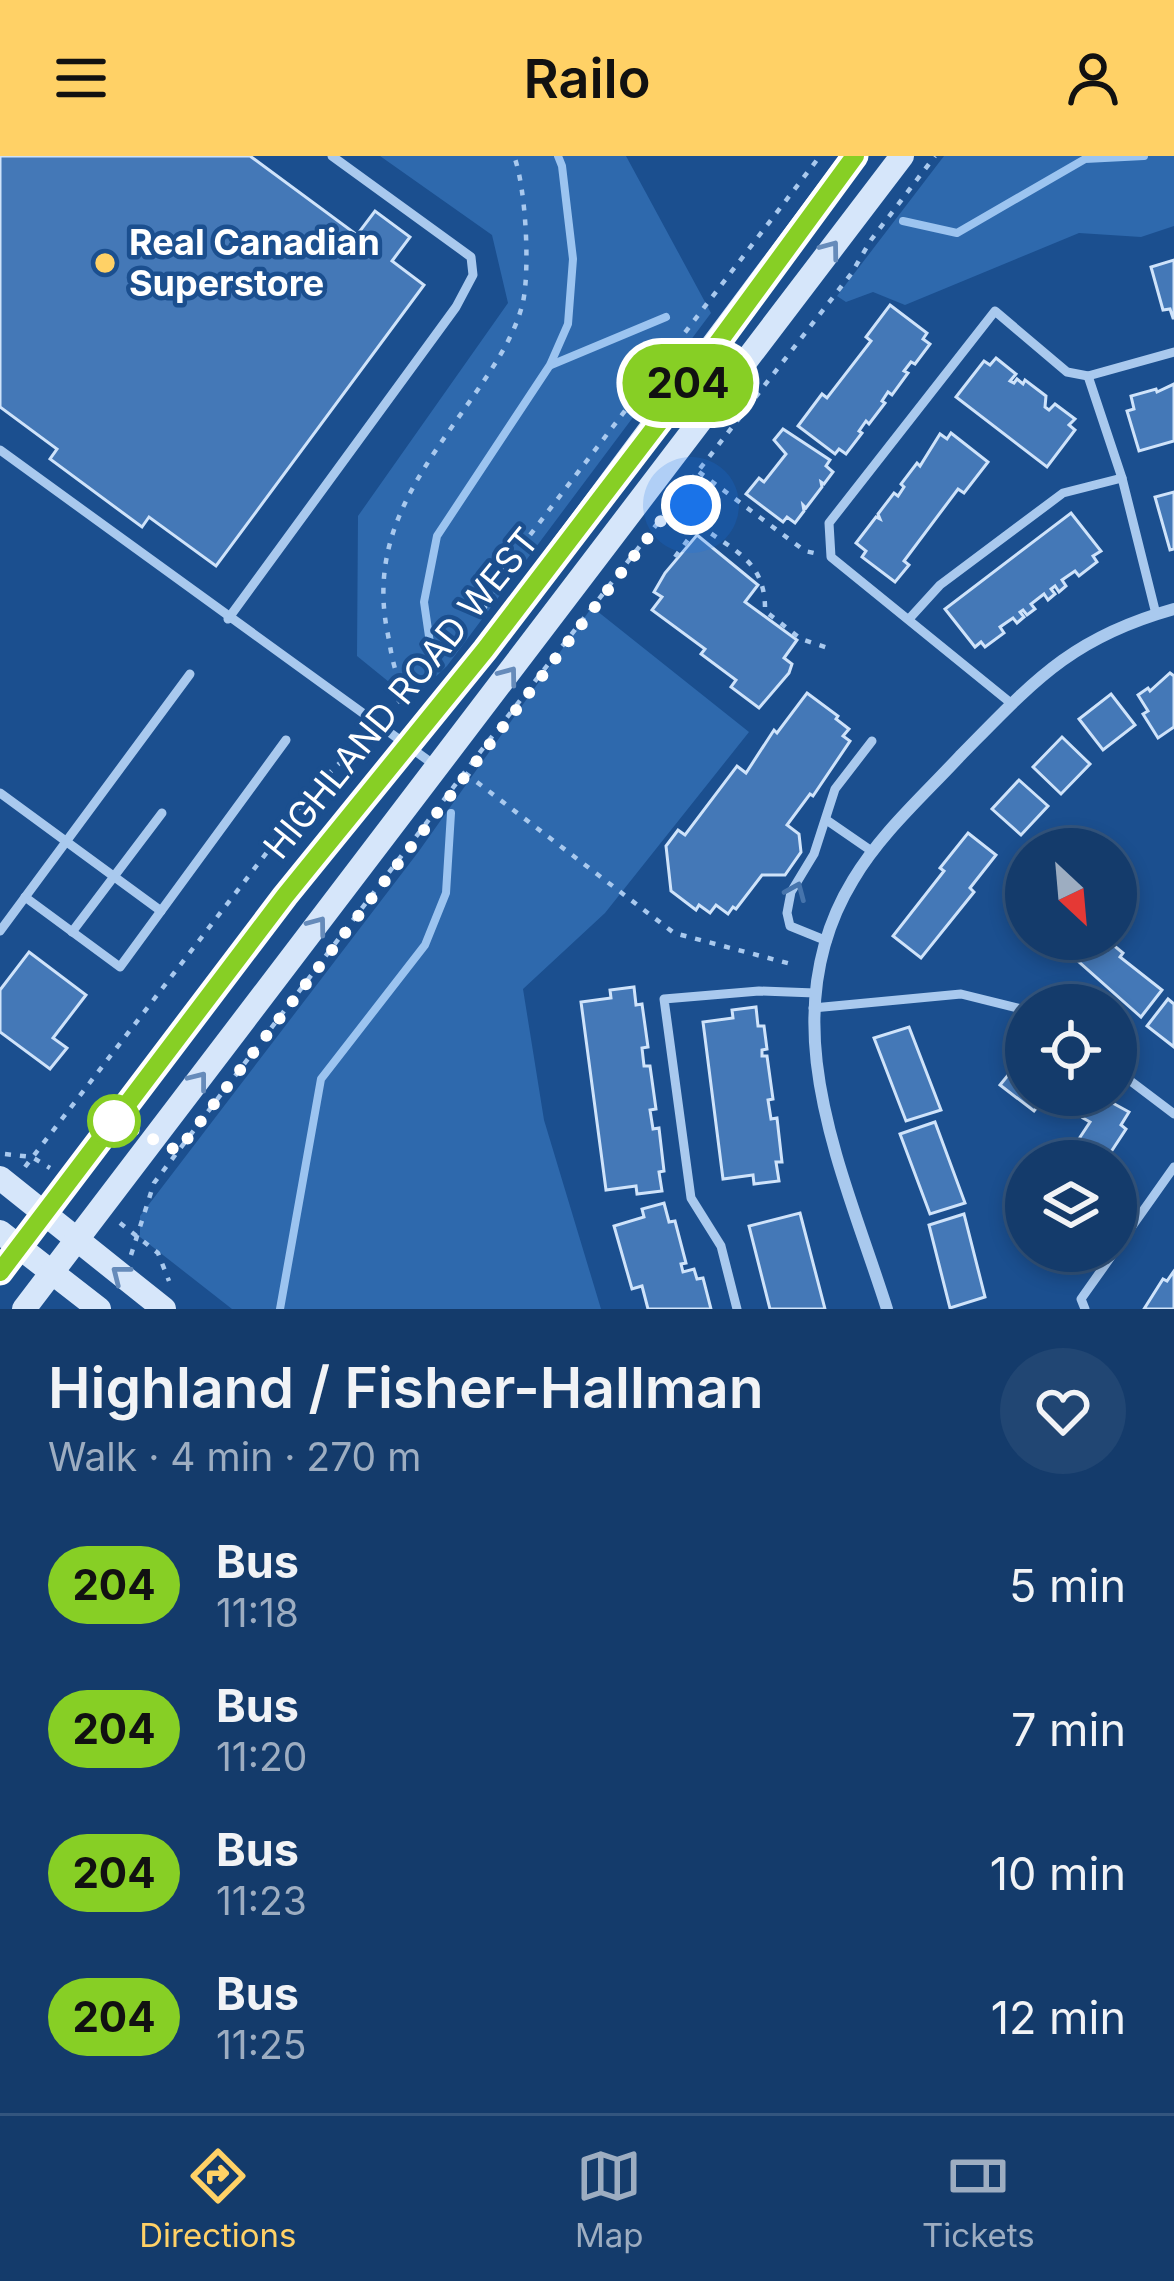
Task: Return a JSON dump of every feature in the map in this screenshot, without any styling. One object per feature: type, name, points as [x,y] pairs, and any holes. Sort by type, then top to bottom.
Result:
[{"type":"main road","name":"HIGHLAND ROAD WEST","points":[[0,1272],[9,1239],[44,1213],[285,896],[409,747],[659,422],[854,156]]},
{"type":"main road","name":"HIGHLAND ROAD WEST","points":[[24,1309],[902,156]]},
{"type":"main road","points":[[0,1178],[164,1309]]},
{"type":"main road","points":[[9,1239],[99,1309]]},
{"type":"street","points":[[887,1309],[817,1079],[814,1000],[834,916],[873,852],[1052,665],[1092,639],[1174,609]]},
{"type":"lane","points":[[227,619],[456,307],[473,275],[471,257],[332,156]]},
{"type":"lane","points":[[1012,704],[831,557],[829,523],[995,311],[1067,372],[1088,376],[1174,352]]},
{"type":"lane","points":[[1088,376],[1122,478],[1156,614]]},
{"type":"lane","points":[[0,450],[438,769]]},
{"type":"lane","points":[[909,619],[940,585],[1063,493],[1122,478]]},
{"type":"lane","points":[[2,923],[190,674]]},
{"type":"lane","points":[[26,897],[120,967],[286,740]]},
{"type":"lane","points":[[827,941],[790,926],[791,892],[814,854],[835,789],[872,741]]},
{"type":"lane","points":[[0,793],[161,911]]},
{"type":"lane","points":[[73,932],[162,813]]},
{"type":"lane","points":[[828,821],[873,852]]},
{"type":"lane","points":[[737,1309],[721,1246],[691,1198],[664,998],[758,991],[814,1000],[961,994],[1005,1005]]},
{"type":"lane","points":[[1137,1086],[1174,1114]]},
{"type":"lane","points":[[1137,1219],[1174,1166]]},
{"type":"lane","points":[[1085,1309],[1081,1299],[1100,1272]]},
{"type":"path","points":[[425,705],[398,682],[382,589],[387,541],[405,497],[501,356],[523,302],[525,211],[514,156]]},
{"type":"path","points":[[483,612],[504,569],[820,156]]},
{"type":"path","points":[[128,1265],[154,1184],[935,156]]},
{"type":"path","points":[[699,472],[805,550],[831,557]]},
{"type":"path","points":[[675,556],[699,525],[698,515],[680,496]]},
{"type":"path","points":[[699,525],[756,567],[763,580],[765,611],[801,638],[828,648]]},
{"type":"path","points":[[389,708],[427,674],[450,662]]},
{"type":"path","points":[[32,1157],[323,778],[364,742]]},
{"type":"path","points":[[465,772],[674,933],[791,964]]},
{"type":"path","points":[[0,1153],[32,1157],[56,1172]]},
{"type":"path","points":[[114,1218],[158,1252]]},
{"type":"shaded area","points":[[380,156],[626,156],[711,313],[447,666],[417,694],[389,682],[357,656],[358,516],[508,303],[492,235]]},
{"type":"shaded area","points":[[944,156],[1174,156],[1174,226],[1141,237],[1079,233],[905,305],[873,292],[846,302],[837,296]]},
{"type":"shaded area","points":[[592,607],[749,732],[605,913],[523,989],[544,1120],[601,1309],[232,1309],[140,1237],[140,1216],[419,851]]},
{"type":"building","points":[[0,156],[250,156],[357,235],[375,211],[410,237],[392,261],[424,285],[216,566],[149,517],[142,527],[50,459],[57,449],[0,407]]},
{"type":"building","points":[[1174,260],[1173,318],[1170,309],[1163,310],[1151,267]]},
{"type":"building","points":[[890,305],[927,333],[923,339],[930,344],[904,371],[908,373],[892,395],[888,392],[885,403],[869,424],[866,421],[846,454],[839,449],[835,454],[798,426],[822,394],[827,398],[871,341],[866,337]]},
{"type":"building","points":[[996,358],[1016,374],[1010,381],[1023,384],[1025,380],[1046,396],[1045,407],[1049,410],[1055,404],[1075,419],[1069,425],[1075,430],[1047,467],[956,397],[984,361],[990,365]]},
{"type":"building","points":[[1174,384],[1174,441],[1139,451],[1127,411],[1134,409],[1131,396]]},
{"type":"building","points":[[783,429],[830,460],[826,466],[833,472],[821,482],[806,508],[803,505],[795,523],[787,517],[783,522],[746,494],[759,478],[764,482],[786,454],[774,440]]},
{"type":"building","points":[[951,433],[988,462],[964,493],[958,489],[904,561],[909,565],[895,582],[862,557],[866,551],[856,543],[876,517],[880,519],[878,514],[894,493],[898,496],[904,487],[901,484],[917,463],[920,466],[940,434],[947,439]]},
{"type":"building","points":[[1174,492],[1174,549],[1170,550],[1155,497]]},
{"type":"building","points":[[1071,513],[1101,551],[1093,556],[1097,562],[1079,576],[1075,571],[1062,580],[1066,586],[1059,592],[1055,586],[1051,589],[1055,594],[1048,600],[1044,594],[1031,604],[1035,609],[1027,615],[1020,612],[1024,617],[1017,623],[1013,618],[1000,627],[1004,633],[985,647],[981,642],[975,647],[945,609]]},
{"type":"building","points":[[697,535],[758,585],[745,602],[797,640],[784,658],[792,664],[789,673],[759,708],[731,687],[736,680],[701,654],[705,649],[652,610],[662,597],[654,592],[665,573]]},
{"type":"building","points":[[1170,673],[1174,676],[1174,727],[1158,738],[1138,695]]},
{"type":"building","points":[[807,693],[838,716],[849,729],[843,736],[850,741],[787,825],[799,834],[801,852],[785,875],[762,875],[728,914],[716,905],[710,913],[699,905],[696,910],[671,891],[666,846],[678,830],[685,835],[737,766],[746,773],[774,730],[777,733]]},
{"type":"building","points":[[1111,694],[1135,725],[1103,750],[1079,719]]},
{"type":"building","points":[[1062,737],[1090,764],[1061,794],[1033,767]]},
{"type":"building","points":[[1019,780],[1048,806],[1028,828],[1013,828],[992,809]]},
{"type":"building","points":[[968,833],[996,855],[970,888],[974,892],[921,958],[893,936]]},
{"type":"building","points":[[29,952],[86,995],[53,1038],[67,1048],[50,1069],[0,1032],[0,990]]},
{"type":"building","points":[[1077,960],[1124,960],[1162,990],[1141,1017],[1137,984],[1104,984]]},
{"type":"building","points":[[634,987],[636,1005],[642,1004],[648,1047],[642,1048],[644,1066],[650,1066],[656,1109],[650,1110],[653,1129],[659,1128],[664,1171],[659,1172],[662,1191],[637,1194],[636,1186],[606,1190],[581,1002],[611,998],[610,990]]},
{"type":"building","points":[[1168,999],[1174,1004],[1174,1047],[1147,1026]]},
{"type":"building","points":[[756,1007],[758,1026],[764,1026],[767,1049],[762,1056],[767,1056],[773,1099],[768,1100],[771,1119],[777,1118],[782,1162],[776,1162],[779,1181],[754,1184],[753,1175],[723,1179],[703,1022],[733,1018],[732,1010]]},
{"type":"building","points":[[909,1027],[941,1110],[906,1121],[874,1038]]},
{"type":"building","points":[[1127,1116],[1121,1125],[1126,1129],[1119,1140],[1078,1140],[1090,1122],[1083,1118]]},
{"type":"building","points":[[935,1122],[965,1203],[930,1214],[900,1134]]},
{"type":"building","points":[[664,1203],[669,1222],[675,1221],[686,1263],[681,1264],[683,1272],[694,1269],[697,1279],[703,1278],[711,1309],[648,1309],[642,1286],[632,1289],[614,1226],[644,1217],[642,1209]]},
{"type":"building","points":[[800,1213],[825,1309],[770,1309],[749,1226]]},
{"type":"building","points":[[964,1214],[985,1297],[950,1308],[929,1225]]},
{"type":"building","points":[[1174,1271],[1174,1309],[1144,1309],[1163,1279],[1167,1281]]},
{"type":"waterway","points":[[432,657],[424,602],[437,536],[550,365],[568,324],[573,259],[558,156]]},
{"type":"waterway","points":[[903,221],[957,233],[1085,159],[1144,156]]},
{"type":"waterway","points":[[551,365],[666,317]]},
{"type":"waterway","points":[[280,1309],[321,1079],[425,945],[446,893],[451,813]]},
{"type":"bus line","name":"204","points":[[0,1272],[285,896],[485,650],[855,156]]},
{"type":"place","name":"Real Canadian Superstore","points":[[105,263]]},
{"type":"route","points":[[114,1121],[178,1151],[680,496],[691,505]]}]
